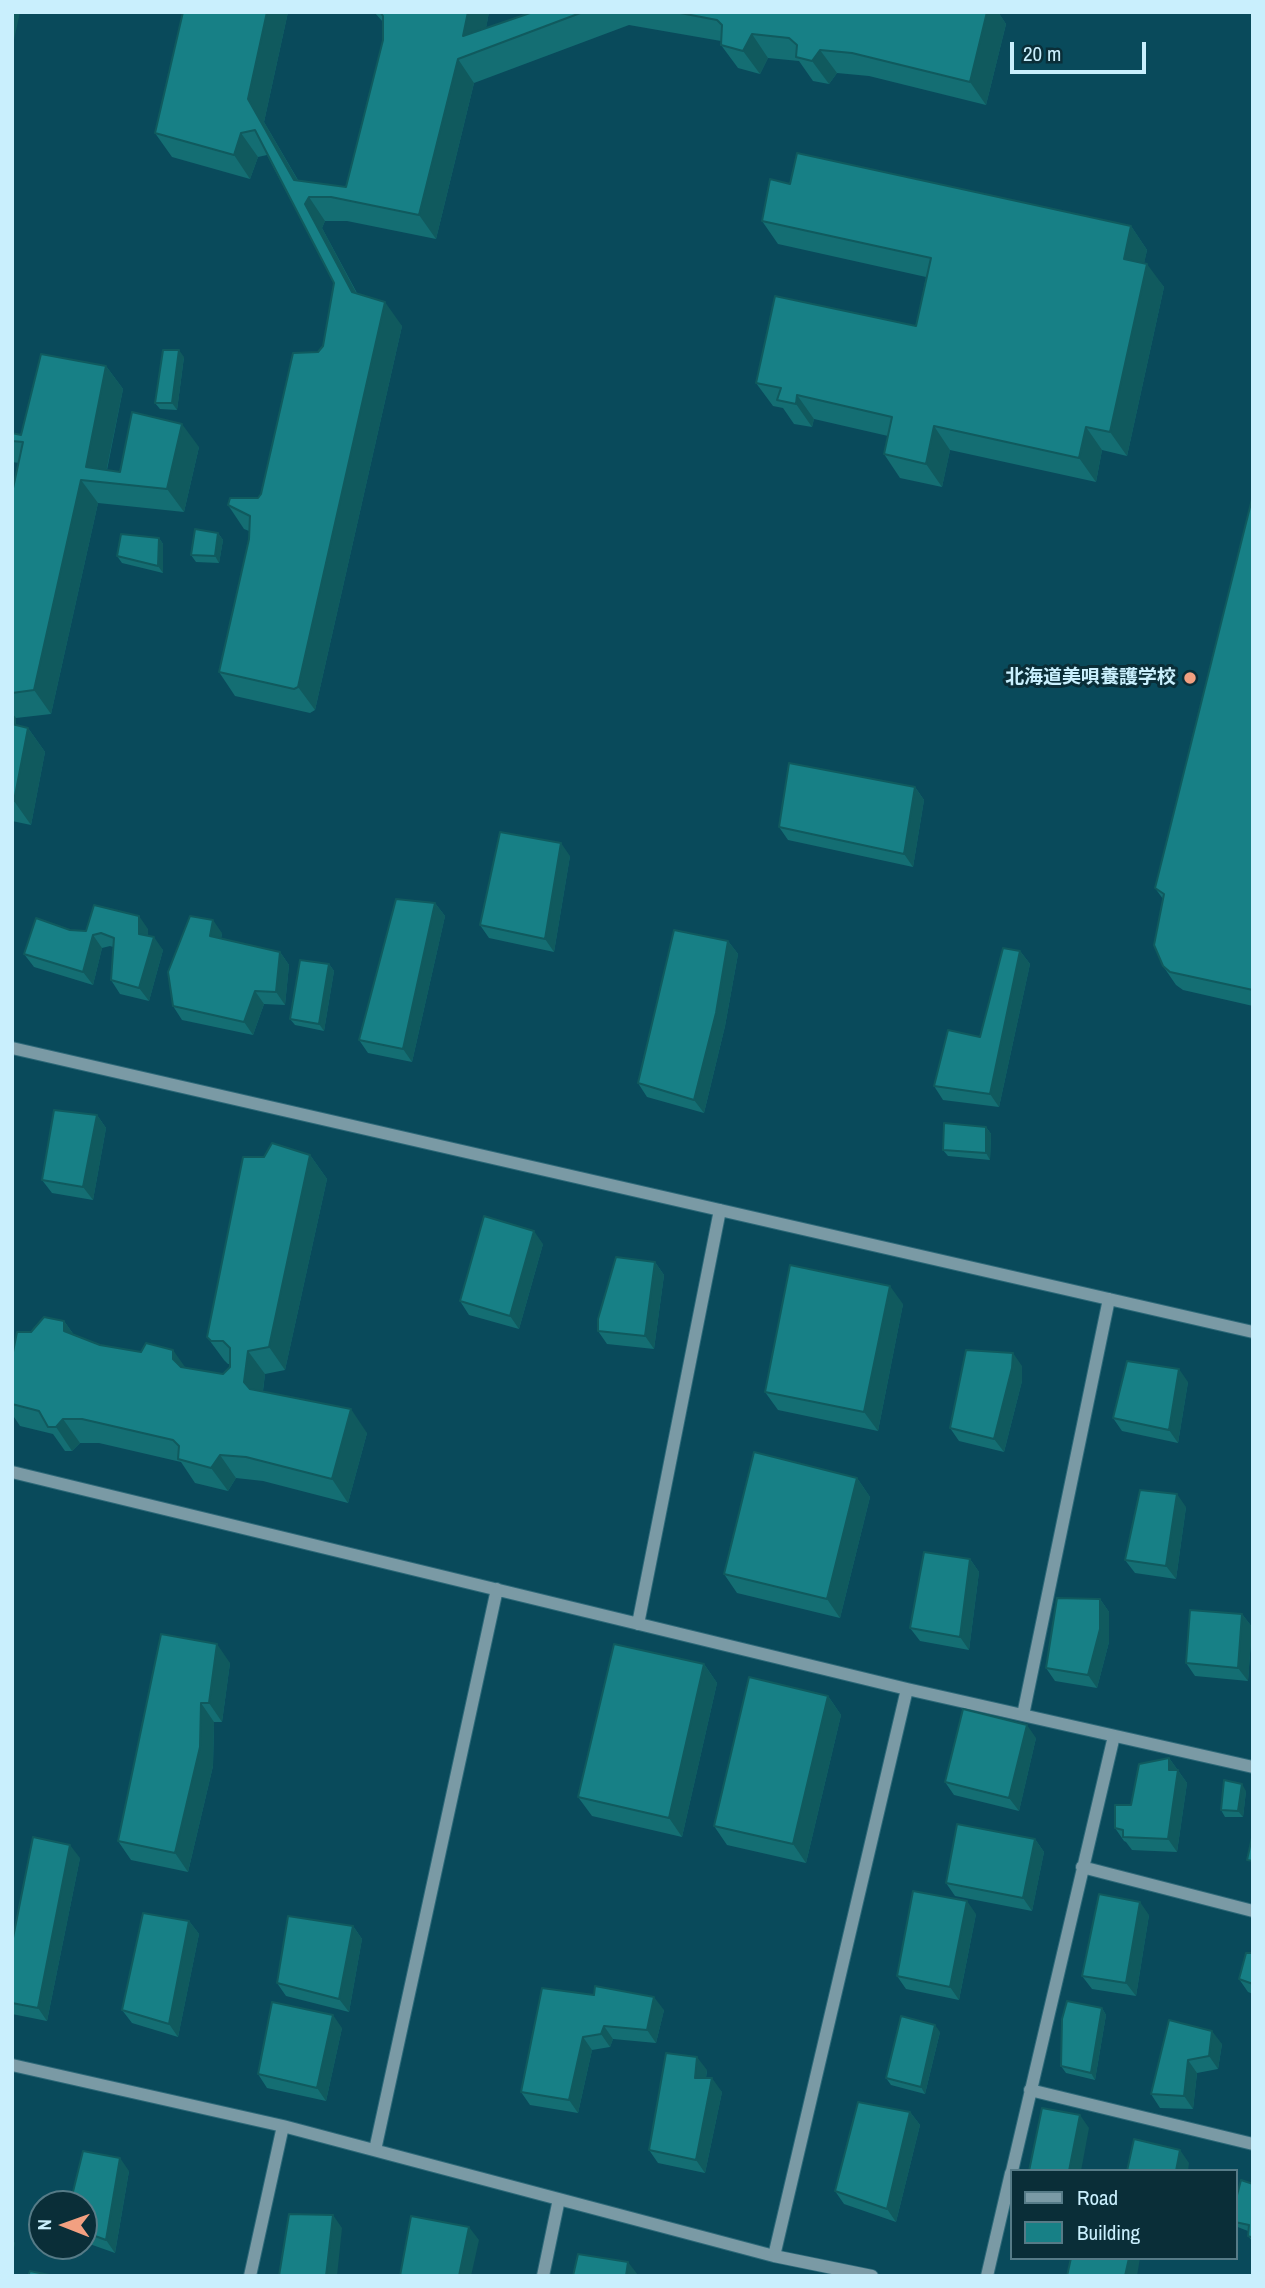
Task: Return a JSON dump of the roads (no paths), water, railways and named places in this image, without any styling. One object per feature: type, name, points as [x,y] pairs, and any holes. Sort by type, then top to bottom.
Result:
[{"type":"street","points":[[12,1048],[1253,1332]]},
{"type":"street","points":[[638,1624],[720,1210]]},
{"type":"street","points":[[1023,1715],[1109,1299]]},
{"type":"street","points":[[12,1472],[907,1689],[1253,1767]]},
{"type":"street","points":[[375,2150],[497,1590]]},
{"type":"street","points":[[774,2256],[907,1689]]},
{"type":"street","points":[[1013,2169],[1114,1736]]},
{"type":"street","points":[[1082,1867],[1253,1911]]},
{"type":"street","points":[[12,2065],[283,2126],[774,2256],[864,2275]]},
{"type":"street","points":[[1030,2090],[1253,2144]]},
{"type":"street","points":[[250,2276],[283,2126]]},
{"type":"street","points":[[987,2276],[1010,2180]]},
{"type":"street","points":[[543,2276],[559,2199]]},
{"type":"place","name":"北海道美唄養護学校","points":[[1190,678]]}]
